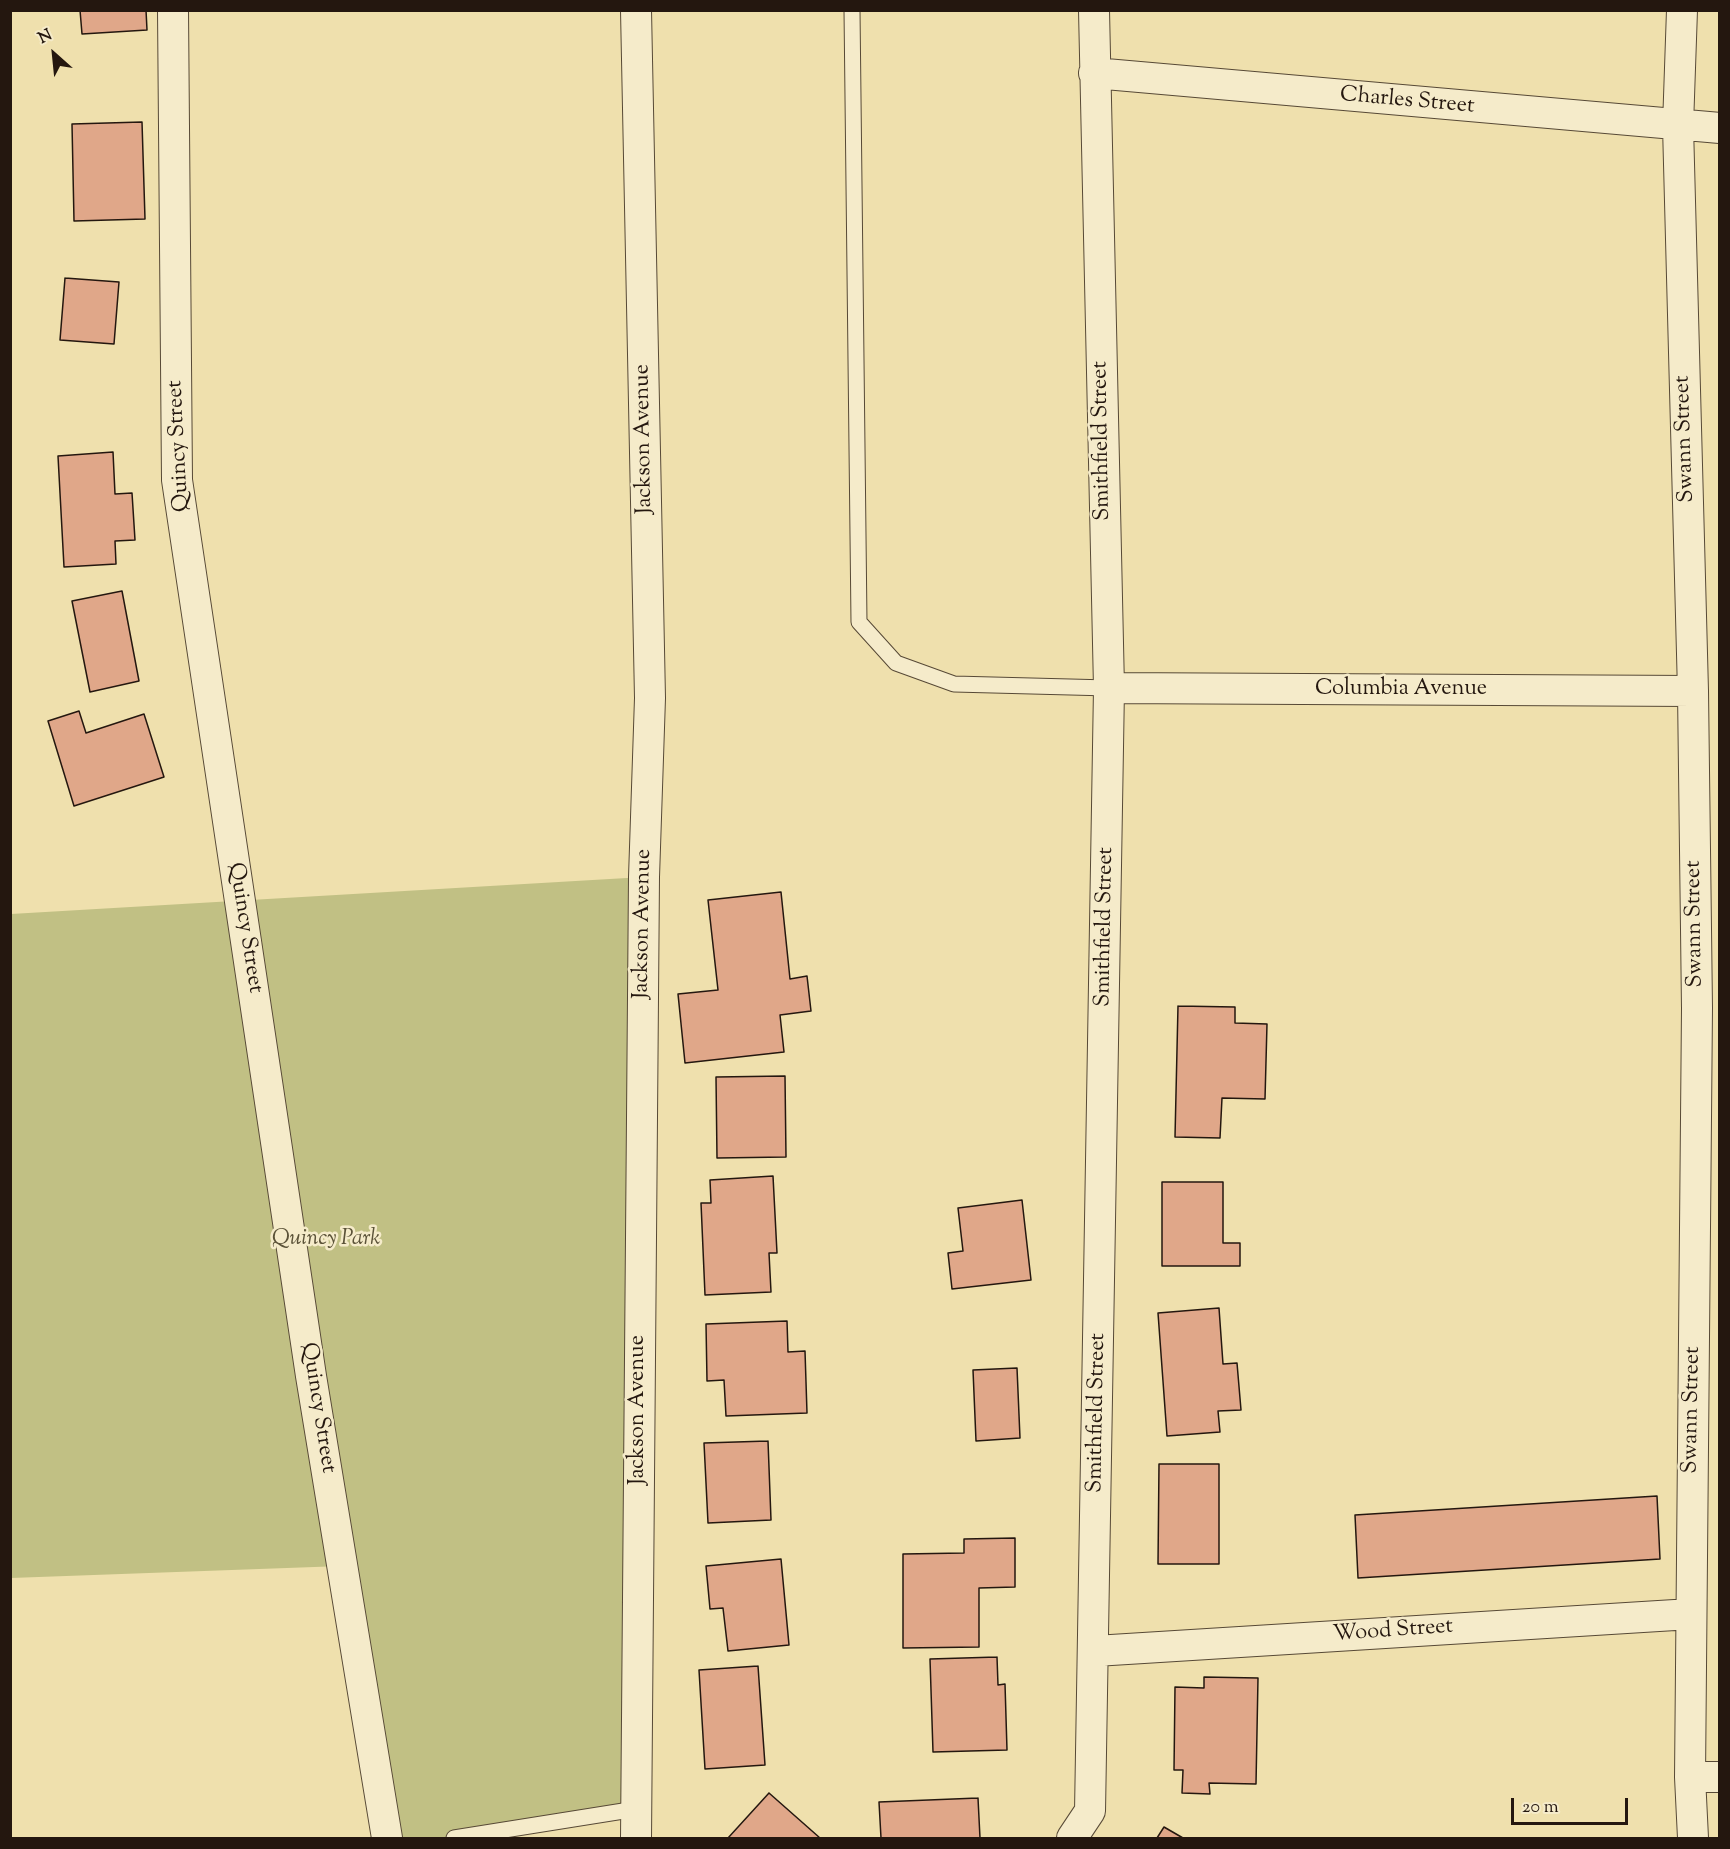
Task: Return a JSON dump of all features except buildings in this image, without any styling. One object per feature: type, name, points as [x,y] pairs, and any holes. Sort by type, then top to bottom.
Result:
[{"type":"street","name":"Quincy Street","points":[[174,10],[177,480],[311,1376],[387,1839]]},
{"type":"street","name":"Jackson Avenue","points":[[636,10],[650,698],[644,877],[636,1839]]},
{"type":"street","name":"Smithfield Street","points":[[1072,1839],[1090,1811],[1095,1651],[1109,688],[1094,10]]},
{"type":"street","name":"Swann Street","points":[[1682,10],[1677,126],[1693,691],[1708,1008],[1691,1614],[1690,1777],[1693,1839]]},
{"type":"street","name":"Charles Street","points":[[1094,74],[1719,128]]},
{"type":"street","name":"Columbia Avenue","points":[[1109,688],[1693,691]]},
{"type":"street","name":"Wood Street","points":[[1095,1651],[1691,1614]]},
{"type":"street","points":[[1690,1777],[1719,1777]]},
{"type":"street","points":[[636,1809],[653,1839]]},
{"type":"lane","points":[[852,10],[859,622],[896,663],[954,684],[1109,688]]},
{"type":"lane","points":[[454,1839],[636,1809]]},
{"type":"green space","name":"Quincy Park","points":[[644,877],[636,1809],[454,1838],[387,1838],[342,1566],[11,1578],[11,914]]}]
